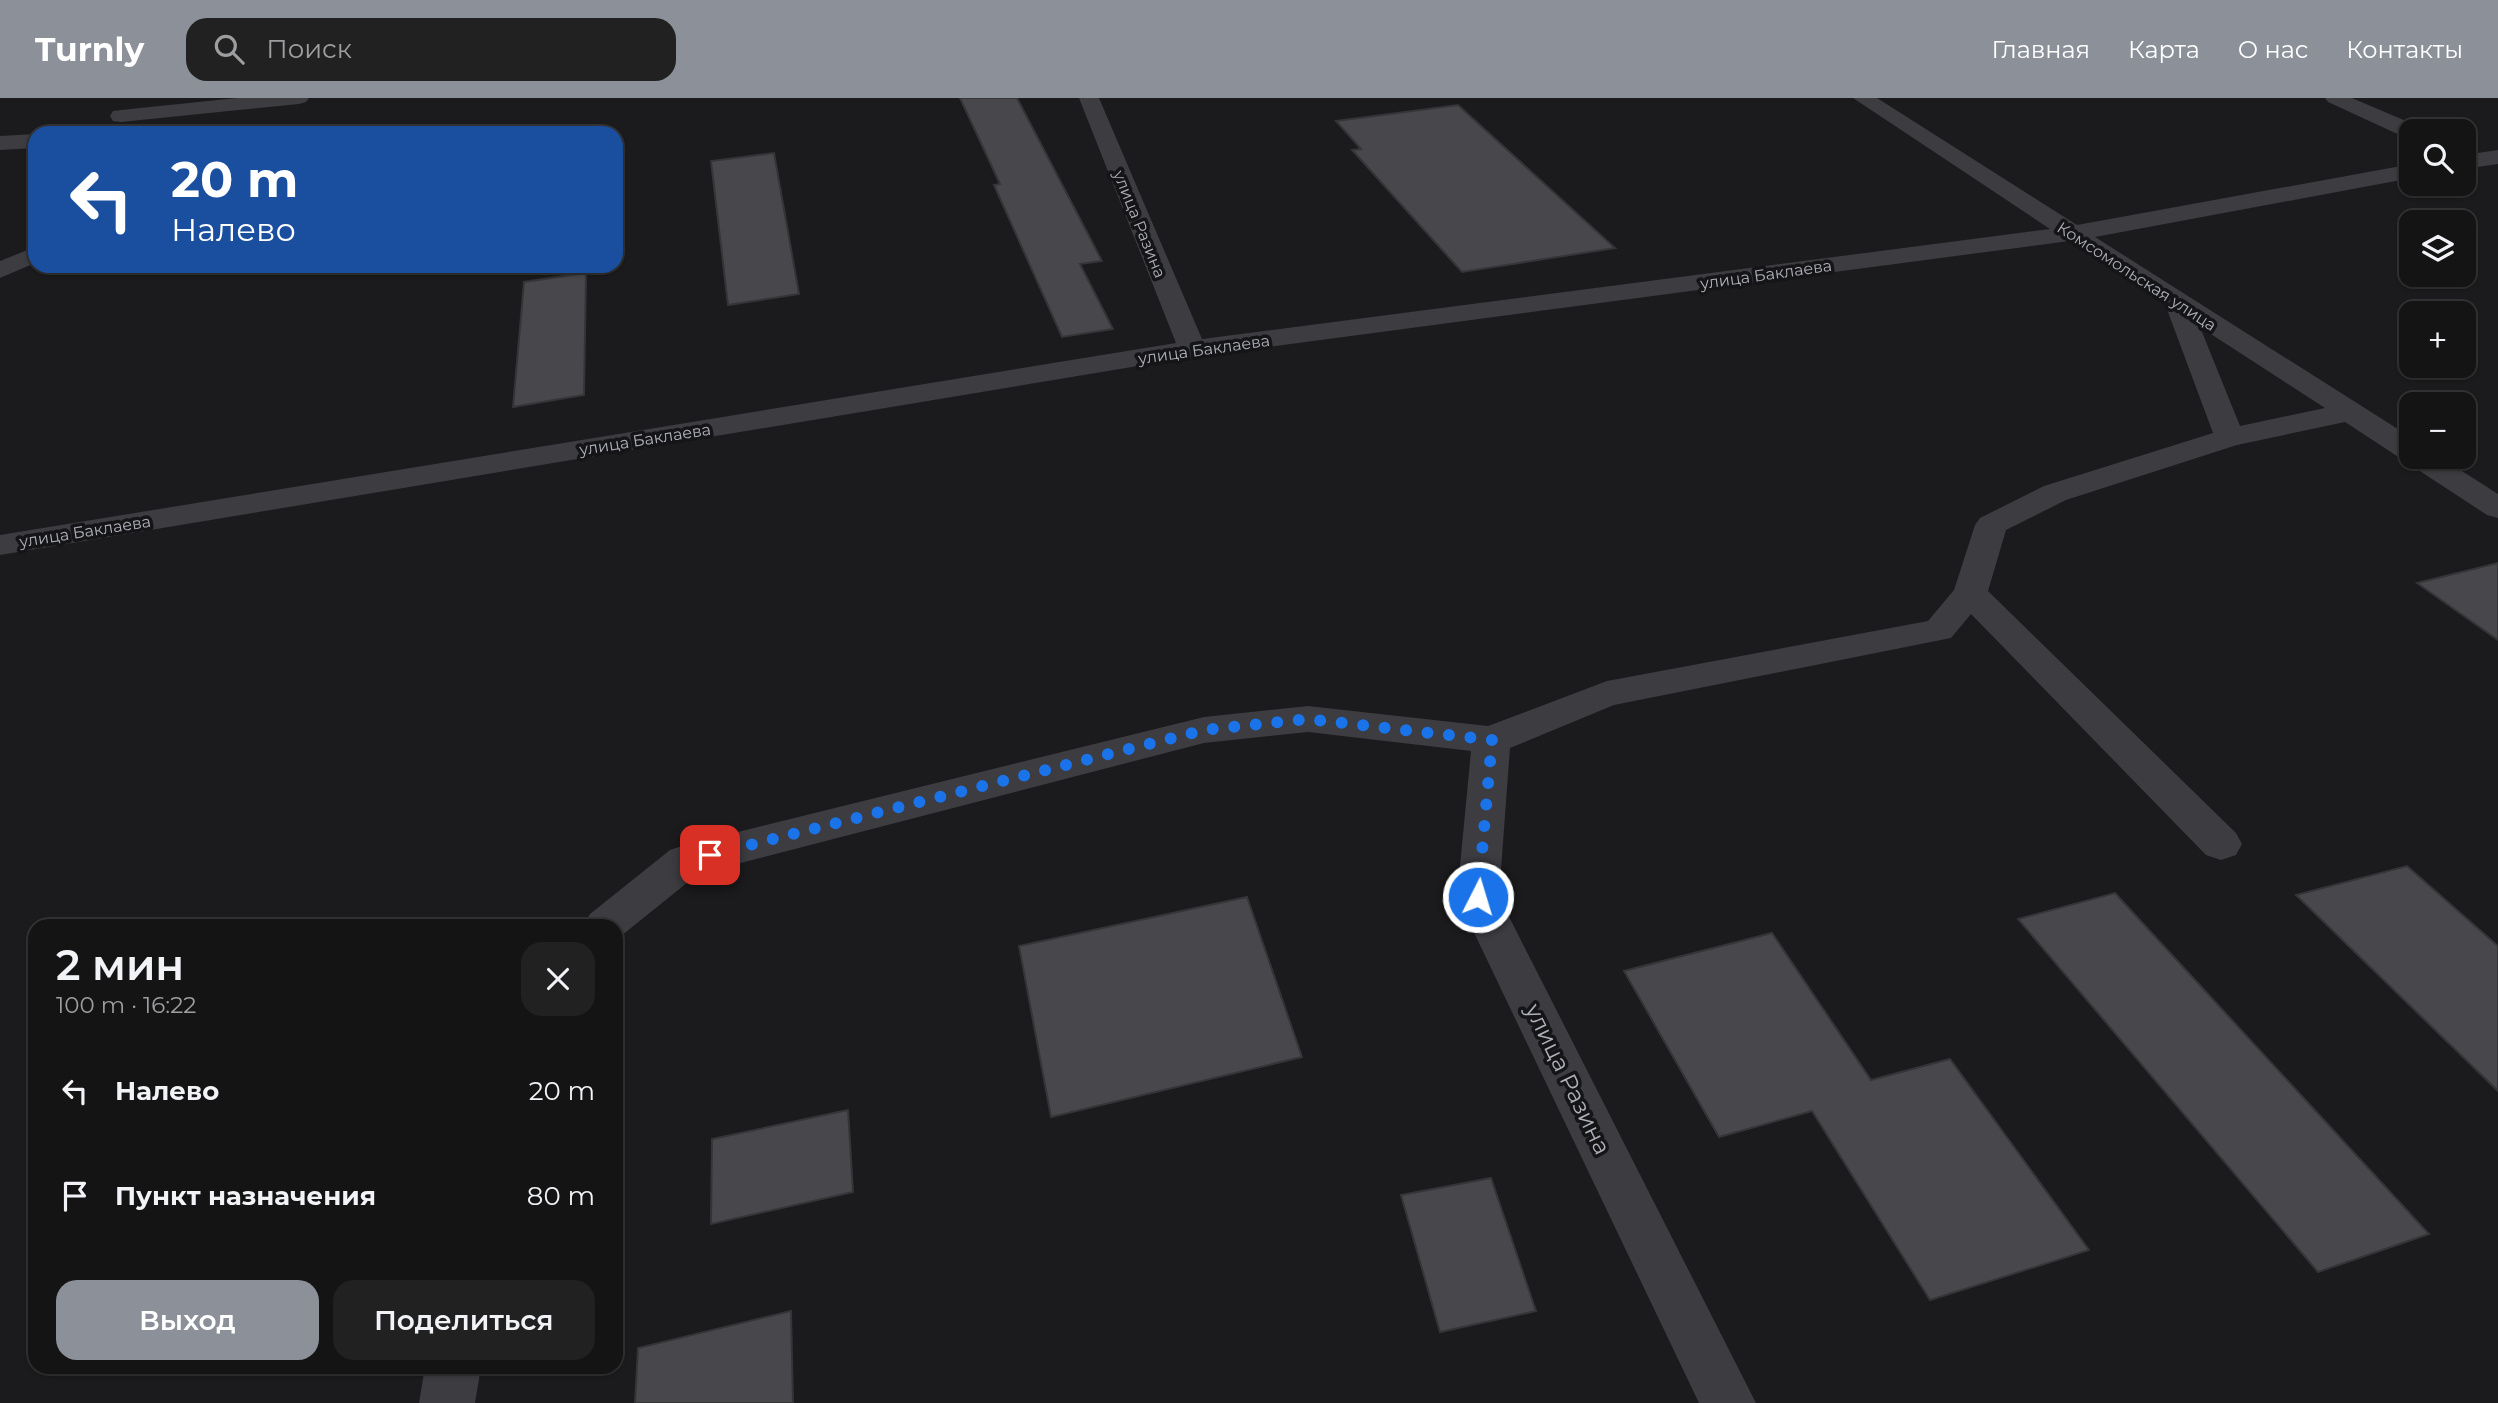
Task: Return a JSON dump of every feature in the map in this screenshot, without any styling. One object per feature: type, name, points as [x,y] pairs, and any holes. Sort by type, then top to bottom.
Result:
[{"type":"street","points":[[119,119],[299,98]]},
{"type":"street","name":"улица Разина","points":[[1089,98],[1192,349]]},
{"type":"street","name":"Комсомольская улица","points":[[1863,98],[2070,234],[2399,444]]},
{"type":"street","points":[[2335,98],[2399,126]]},
{"type":"street","points":[[0,143],[28,141]]},
{"type":"street","points":[[2476,158],[2498,157]]},
{"type":"street","name":"улица Баклаева","points":[[0,545],[1192,349],[2070,234],[2399,173]]},
{"type":"street","points":[[0,270],[28,257]]},
{"type":"street","points":[[2177,302],[2230,437]]},
{"type":"street","points":[[614,919],[685,861],[1204,730],[1308,719],[1492,740],[1607,694],[1939,630],[1970,593],[1991,525],[2055,493],[2230,437],[2350,412]]},
{"type":"street","points":[[2438,469],[2498,508]]},
{"type":"street","points":[[1970,593],[2221,844]]},
{"type":"street","name":"улица Разина","points":[[1492,740],[1478,897],[1728,1403]]},
{"type":"street","points":[[447,1403],[452,1374]]},
{"type":"building","points":[[960,98],[1017,98],[1102,261],[1080,264],[1113,329],[1062,337],[994,185],[1000,184]]},
{"type":"building","points":[[1458,105],[1615,248],[1462,272],[1352,150],[1361,149],[1336,121]]},
{"type":"building","points":[[774,153],[799,294],[728,305],[711,161]]},
{"type":"building","points":[[586,273],[584,395],[513,407],[524,282]]},
{"type":"building","points":[[2498,563],[2498,640],[2417,583]]},
{"type":"building","points":[[2407,866],[2498,946],[2498,1091],[2296,895]]},
{"type":"building","points":[[2115,893],[2429,1234],[2318,1272],[2018,919]]},
{"type":"building","points":[[1247,897],[1302,1057],[1051,1117],[1019,946]]},
{"type":"building","points":[[1772,933],[1871,1080],[1950,1059],[2089,1250],[1930,1300],[1812,1111],[1719,1137],[1624,971]]},
{"type":"building","points":[[848,1110],[853,1192],[711,1224],[712,1139]]},
{"type":"building","points":[[1491,1178],[1536,1311],[1440,1332],[1401,1195]]},
{"type":"building","points":[[791,1311],[793,1403],[635,1403],[638,1348]]},
{"type":"route","points":[[710,855],[1204,730],[1308,719],[1492,740],[1478,897]]}]
